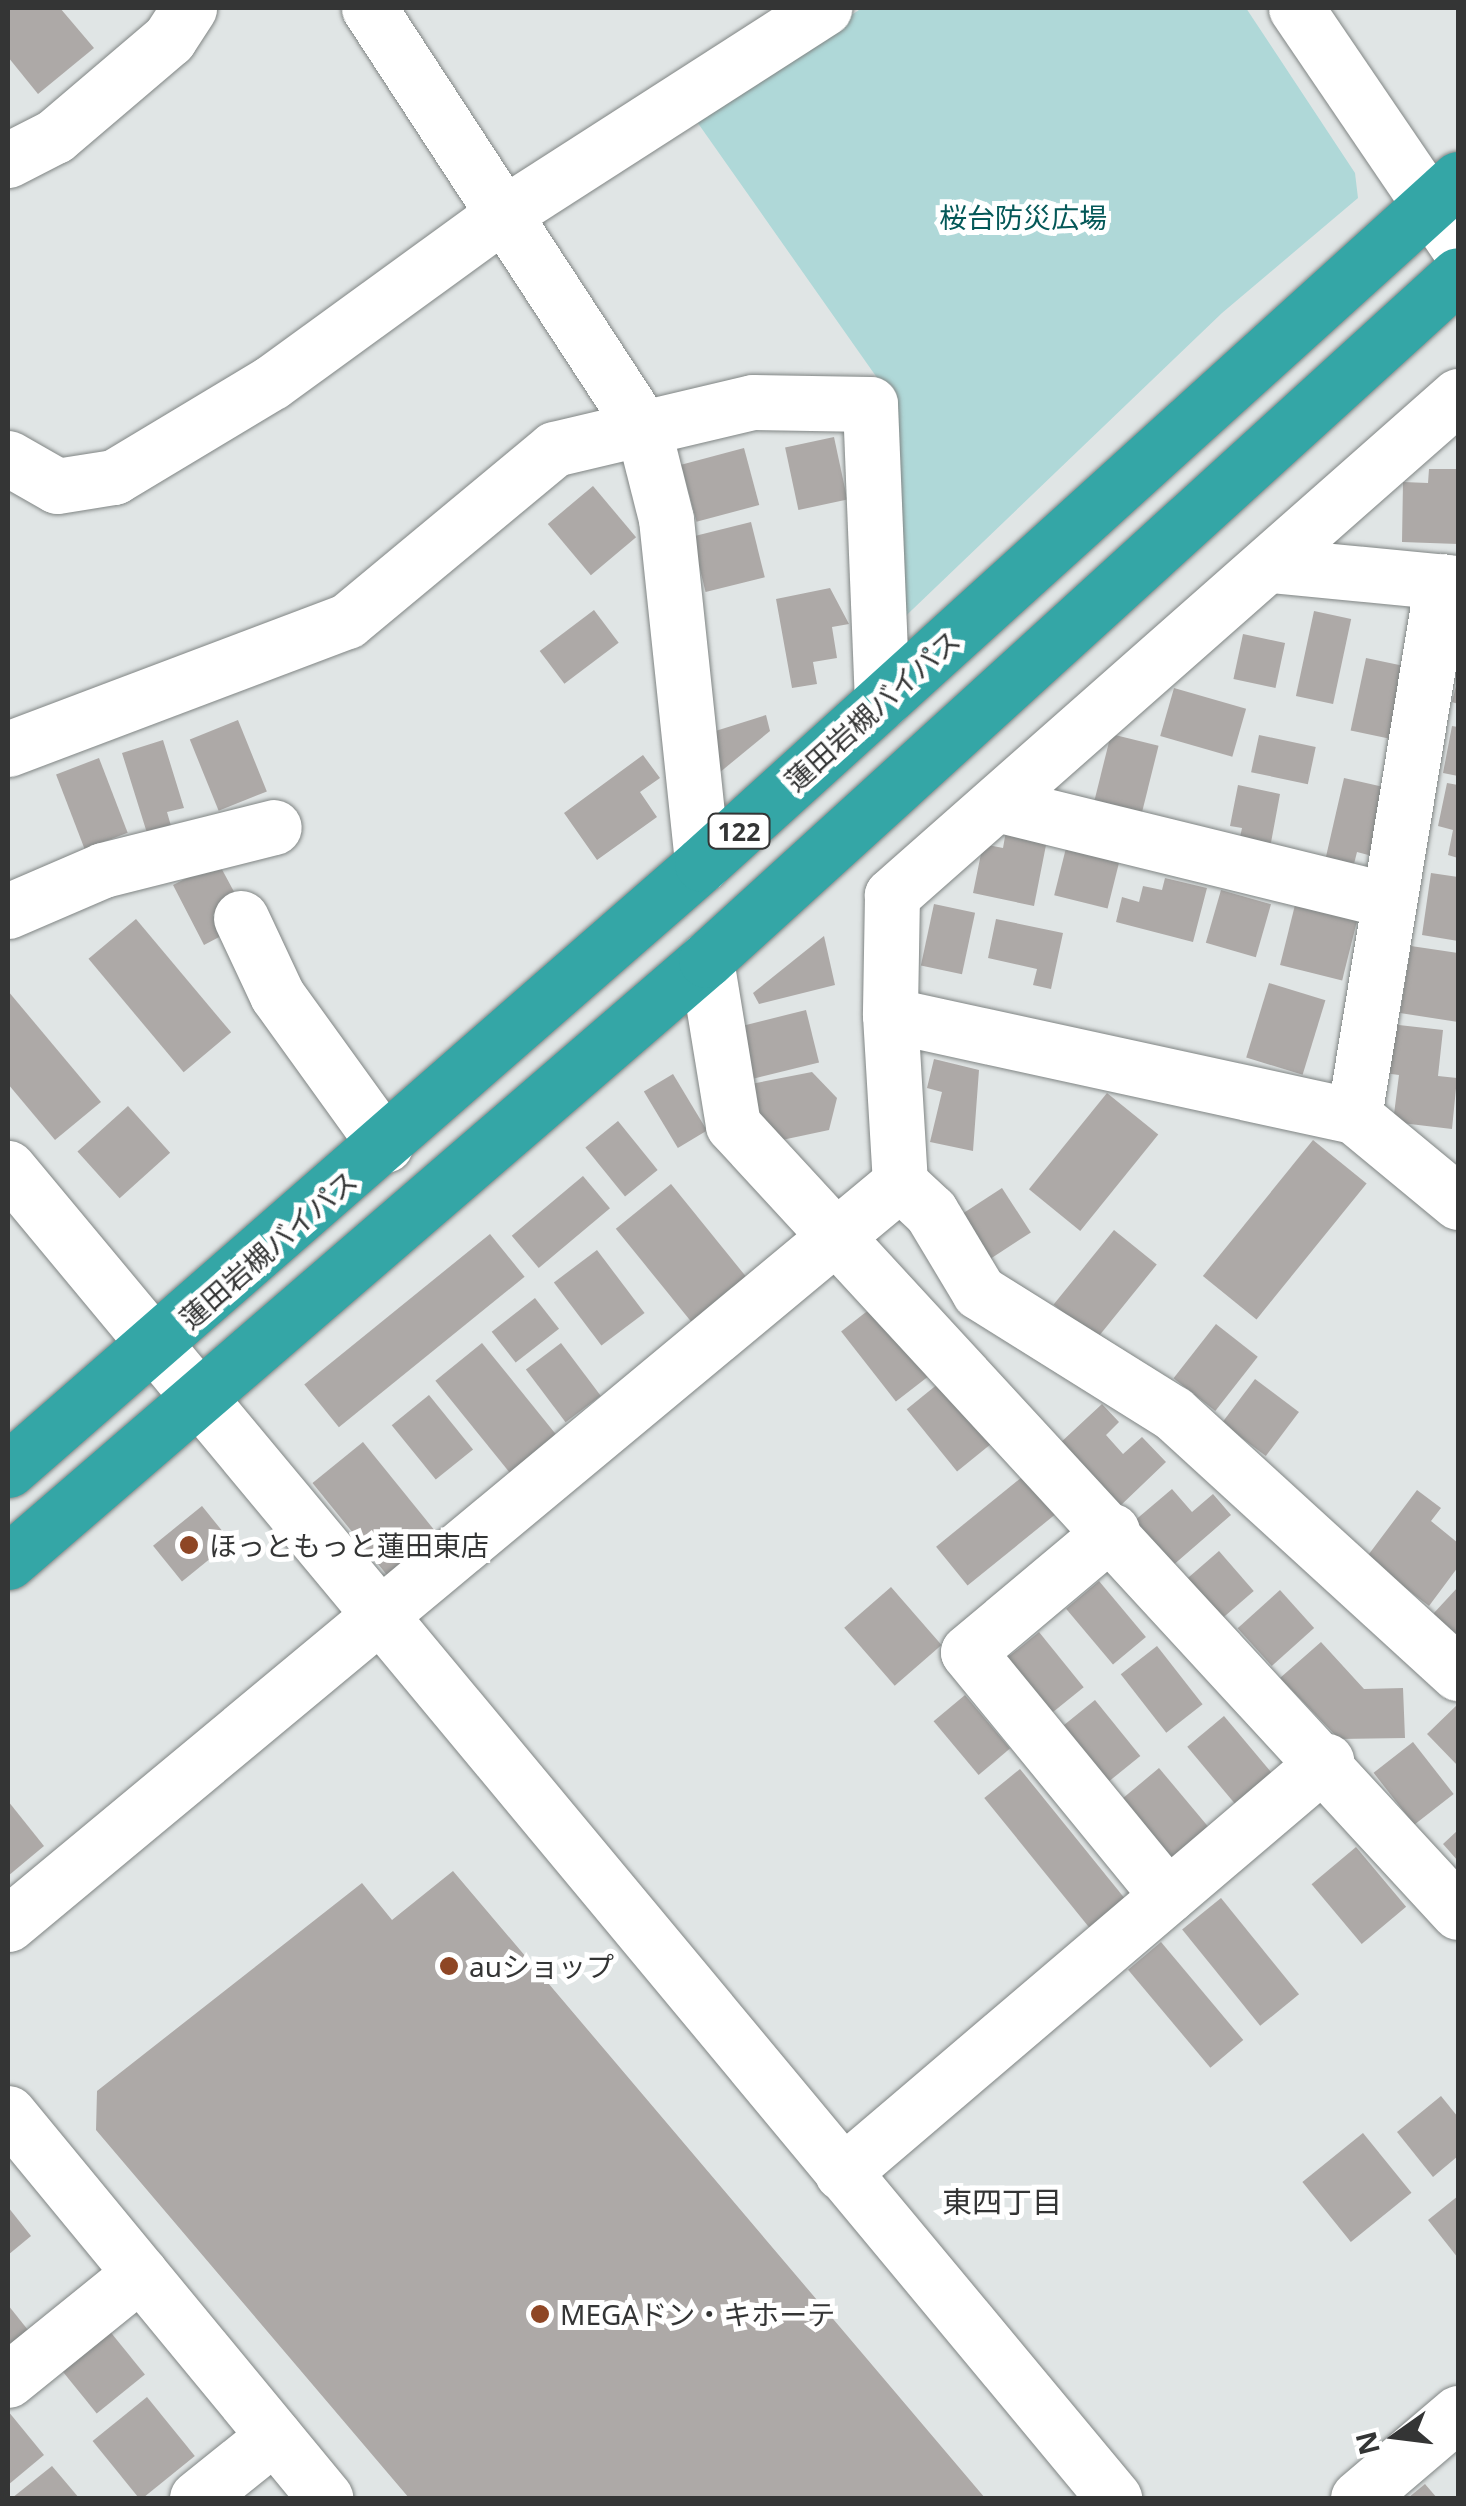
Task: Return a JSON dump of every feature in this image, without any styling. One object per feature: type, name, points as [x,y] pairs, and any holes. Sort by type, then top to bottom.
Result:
[{"type":"highway","name":"蓮田岩槻バイパス","points":[[8,1470],[155,1349],[882,702],[1449,210]]},
{"type":"highway","name":"122","points":[[8,1562],[706,960],[1458,275]]},
{"type":"street","points":[[8,160],[55,136],[168,39],[189,8]]},
{"type":"street","points":[[369,8],[643,428],[666,519],[702,864]]},
{"type":"street","points":[[8,458],[57,486],[114,477],[272,382],[502,215],[824,8]]},
{"type":"street","points":[[1296,8],[1449,210]]},
{"type":"street","points":[[1458,396],[892,895],[890,1016],[900,1183],[931,1212],[980,1292],[1173,1413],[1458,1673]]},
{"type":"street","points":[[14,739],[347,621],[554,450],[753,402],[870,404],[882,702]]},
{"type":"street","points":[[1270,565],[1450,582],[1384,899],[1354,1116]]},
{"type":"street","points":[[997,804],[1384,899]]},
{"type":"street","points":[[8,911],[103,870],[274,827]]},
{"type":"street","points":[[240,918],[277,995],[386,1145]]},
{"type":"street","points":[[706,960],[733,1125],[1326,1761],[1458,1912]]},
{"type":"street","points":[[890,1016],[1354,1116],[1458,1202]]},
{"type":"street","points":[[8,1168],[1114,2498]]},
{"type":"street","points":[[8,1924],[382,1621],[900,1183]]},
{"type":"street","points":[[1112,1531],[968,1652],[1168,1896]]},
{"type":"street","points":[[842,2173],[1326,1761]]},
{"type":"street","points":[[13,2132],[140,2273],[325,2498]]},
{"type":"street","points":[[8,2380],[140,2273]]},
{"type":"street","points":[[1358,2498],[1458,2414]]},
{"type":"street","points":[[197,2498],[274,2436]]},
{"type":"green space","name":"桜台防災広場","points":[[862,8],[1246,8],[1355,173],[1358,198],[1222,313],[890,631],[880,382],[695,119]]},
{"type":"building","points":[[8,8],[60,8],[94,48],[38,94],[8,57]]},
{"type":"building","points":[[834,437],[847,500],[798,510],[785,447]]},
{"type":"building","points":[[744,448],[759,505],[696,522],[681,465]]},
{"type":"building","points":[[1429,469],[1458,469],[1458,544],[1402,542],[1403,482],[1428,483]]},
{"type":"building","points":[[593,486],[636,537],[591,575],[548,524]]},
{"type":"building","points":[[751,522],[765,577],[706,592],[692,537]]},
{"type":"building","points":[[830,588],[849,624],[832,627],[837,658],[813,662],[817,684],[792,688],[776,599]]},
{"type":"building","points":[[594,610],[619,643],[564,684],[540,651]]},
{"type":"building","points":[[1314,611],[1351,619],[1333,704],[1296,696]]},
{"type":"building","points":[[1243,634],[1285,643],[1275,688],[1233,679]]},
{"type":"building","points":[[1366,658],[1410,667],[1395,740],[1351,730]]},
{"type":"building","points":[[1458,678],[1458,704],[1452,702]]},
{"type":"building","points":[[1174,688],[1246,709],[1232,757],[1160,736]]},
{"type":"building","points":[[766,715],[770,731],[719,773],[706,734]]},
{"type":"building","points":[[238,720],[267,791],[219,811],[190,739]]},
{"type":"building","points":[[1452,726],[1458,727],[1458,776],[1443,773]]},
{"type":"building","points":[[1111,734],[1159,746],[1141,815],[1094,803]]},
{"type":"building","points":[[1259,735],[1316,747],[1308,784],[1251,772]]},
{"type":"building","points":[[163,740],[184,808],[167,812],[171,826],[147,833],[122,753]]},
{"type":"building","points":[[643,755],[660,778],[640,792],[657,817],[597,860],[564,813]]},
{"type":"building","points":[[99,758],[128,833],[85,849],[56,774]]},
{"type":"building","points":[[1344,778],[1388,788],[1372,856],[1357,852],[1353,868],[1325,861]]},
{"type":"building","points":[[1447,783],[1458,785],[1458,858],[1448,855],[1453,830],[1438,826]]},
{"type":"building","points":[[1238,785],[1280,794],[1270,848],[1239,842],[1242,828],[1230,826]]},
{"type":"building","points":[[1006,831],[1047,840],[1034,906],[973,893],[983,844],[1003,848]]},
{"type":"building","points":[[1068,840],[1121,853],[1108,909],[1054,895]]},
{"type":"building","points":[[218,862],[239,901],[213,915],[223,935],[204,945],[173,885]]},
{"type":"building","points":[[1431,873],[1458,877],[1458,941],[1422,935]]},
{"type":"building","points":[[1165,878],[1207,888],[1193,942],[1116,922],[1122,897],[1139,902],[1143,886],[1162,890]]},
{"type":"building","points":[[1221,890],[1271,904],[1256,957],[1206,943]]},
{"type":"building","points":[[1297,897],[1359,912],[1342,980],[1280,965]]},
{"type":"building","points":[[934,904],[975,913],[962,974],[921,966]]},
{"type":"building","points":[[136,919],[231,1032],[184,1072],[89,959]]},
{"type":"building","points":[[996,919],[1063,933],[1051,989],[1033,985],[1037,969],[988,958]]},
{"type":"building","points":[[824,936],[835,985],[759,1004],[753,993]]},
{"type":"building","points":[[1411,946],[1458,953],[1458,1022],[1400,1013]]},
{"type":"building","points":[[1269,983],[1325,1000],[1303,1075],[1246,1058]]},
{"type":"building","points":[[8,991],[101,1102],[55,1140],[8,1084]]},
{"type":"building","points":[[806,1010],[819,1062],[753,1079],[740,1026]]},
{"type":"building","points":[[1390,1024],[1443,1030],[1438,1076],[1457,1078],[1452,1129],[1393,1122],[1399,1075],[1384,1073]]},
{"type":"building","points":[[934,1059],[979,1070],[973,1151],[930,1142],[942,1092],[927,1088]]},
{"type":"building","points":[[812,1072],[837,1098],[829,1130],[782,1140],[759,1120],[751,1084]]},
{"type":"building","points":[[673,1074],[707,1131],[678,1148],[644,1092]]},
{"type":"building","points":[[1107,1093],[1158,1135],[1080,1231],[1029,1189]]},
{"type":"building","points":[[128,1106],[170,1153],[120,1198],[77,1152]]},
{"type":"building","points":[[618,1121],[658,1170],[625,1196],[585,1147]]},
{"type":"building","points":[[1313,1140],[1367,1183],[1256,1319],[1203,1276]]},
{"type":"building","points":[[583,1176],[610,1208],[539,1268],[512,1236]]},
{"type":"building","points":[[671,1184],[749,1280],[694,1325],[616,1229]]},
{"type":"building","points":[[1002,1188],[1031,1232],[989,1260],[960,1215]]},
{"type":"building","points":[[1114,1230],[1157,1265],[1096,1339],[1054,1305]]},
{"type":"building","points":[[490,1234],[525,1277],[339,1427],[304,1384]]},
{"type":"building","points":[[597,1250],[645,1313],[601,1346],[554,1282]]},
{"type":"building","points":[[535,1298],[559,1329],[516,1363],[492,1332]]},
{"type":"building","points":[[875,1305],[930,1375],[896,1402],[841,1331]]},
{"type":"building","points":[[1216,1324],[1258,1357],[1215,1411],[1174,1378]]},
{"type":"building","points":[[482,1343],[557,1435],[510,1473],[435,1381]]},
{"type":"building","points":[[561,1343],[601,1396],[566,1422],[526,1369]]},
{"type":"building","points":[[944,1379],[994,1441],[957,1471],[907,1409]]},
{"type":"building","points":[[1255,1379],[1299,1412],[1266,1456],[1222,1423]]},
{"type":"building","points":[[429,1395],[473,1449],[436,1480],[392,1425]]},
{"type":"building","points":[[1102,1404],[1119,1422],[1106,1435],[1123,1454],[1142,1437],[1166,1462],[1119,1507],[1059,1444]]},
{"type":"building","points":[[363,1442],[439,1535],[388,1576],[312,1483]]},
{"type":"building","points":[[1027,1473],[1058,1512],[968,1585],[936,1547]]},
{"type":"building","points":[[1172,1489],[1192,1512],[1213,1494],[1231,1515],[1171,1567],[1133,1522]]},
{"type":"building","points":[[1417,1490],[1441,1508],[1431,1521],[1458,1543],[1458,1567],[1429,1606],[1366,1558]]},
{"type":"building","points":[[202,1506],[231,1542],[182,1581],[153,1546]]},
{"type":"building","points":[[1219,1551],[1254,1591],[1222,1619],[1187,1579]]},
{"type":"building","points":[[1099,1581],[1146,1637],[1113,1665],[1066,1609]]},
{"type":"building","points":[[891,1587],[942,1645],[895,1686],[844,1628]]},
{"type":"building","points":[[1458,1587],[1458,1638],[1433,1614]]},
{"type":"building","points":[[1280,1590],[1314,1628],[1272,1666],[1238,1628]]},
{"type":"building","points":[[1039,1632],[1084,1687],[1049,1715],[1004,1660]]},
{"type":"building","points":[[1321,1642],[1364,1689],[1403,1688],[1405,1738],[1339,1739],[1280,1678]]},
{"type":"building","points":[[1157,1646],[1203,1704],[1166,1733],[1121,1674]]},
{"type":"building","points":[[965,1695],[1010,1749],[979,1775],[934,1721]]},
{"type":"building","points":[[1095,1700],[1140,1756],[1105,1784],[1060,1728]]},
{"type":"building","points":[[1458,1704],[1458,1766],[1427,1734]]},
{"type":"building","points":[[1224,1716],[1280,1783],[1243,1813],[1187,1747]]},
{"type":"building","points":[[1413,1742],[1454,1794],[1414,1825],[1374,1773]]},
{"type":"building","points":[[1159,1768],[1216,1836],[1174,1872],[1117,1803]]},
{"type":"building","points":[[1020,1769],[1134,1910],[1098,1939],[984,1798]]},
{"type":"building","points":[[8,1801],[44,1846],[8,1876]]},
{"type":"building","points":[[1458,1830],[1458,1861],[1443,1844]]},
{"type":"building","points":[[1356,1847],[1406,1907],[1362,1944],[1312,1884]]},
{"type":"building","name":"MEGAドン・キホーテ","points":[[453,1871],[985,2498],[409,2498],[96,2130],[97,2091],[362,1883],[392,1920]]},
{"type":"building","points":[[1221,1898],[1299,1994],[1260,2026],[1182,1929]]},
{"type":"building","points":[[1161,1942],[1243,2040],[1210,2068],[1128,1970]]},
{"type":"building","points":[[1441,2096],[1458,2117],[1458,2156],[1433,2177],[1397,2132]]},
{"type":"building","points":[[1363,2133],[1411,2193],[1351,2242],[1302,2182]]},
{"type":"building","points":[[1458,2196],[1458,2258],[1428,2220]]},
{"type":"building","points":[[8,2207],[31,2236],[8,2255]]},
{"type":"building","points":[[8,2305],[32,2335],[8,2356]]},
{"type":"building","points":[[104,2324],[145,2375],[97,2414],[56,2363]]},
{"type":"building","points":[[147,2397],[195,2456],[139,2498],[93,2441]]},
{"type":"building","points":[[8,2411],[44,2455],[8,2485]]},
{"type":"building","points":[[52,2466],[79,2498],[12,2498]]},
{"type":"building","points":[[1425,2484],[1437,2498],[1408,2498]]},
{"type":"place","name":"ほっともっと蓮田東店","points":[[189,1545]]},
{"type":"place","name":"auショップ","points":[[449,1966]]},
{"type":"place","name":"MEGAドン・キホーテ","points":[[540,2314]]},
{"type":"district","name":"東四丁目","points":[[1002,2202]]}]
